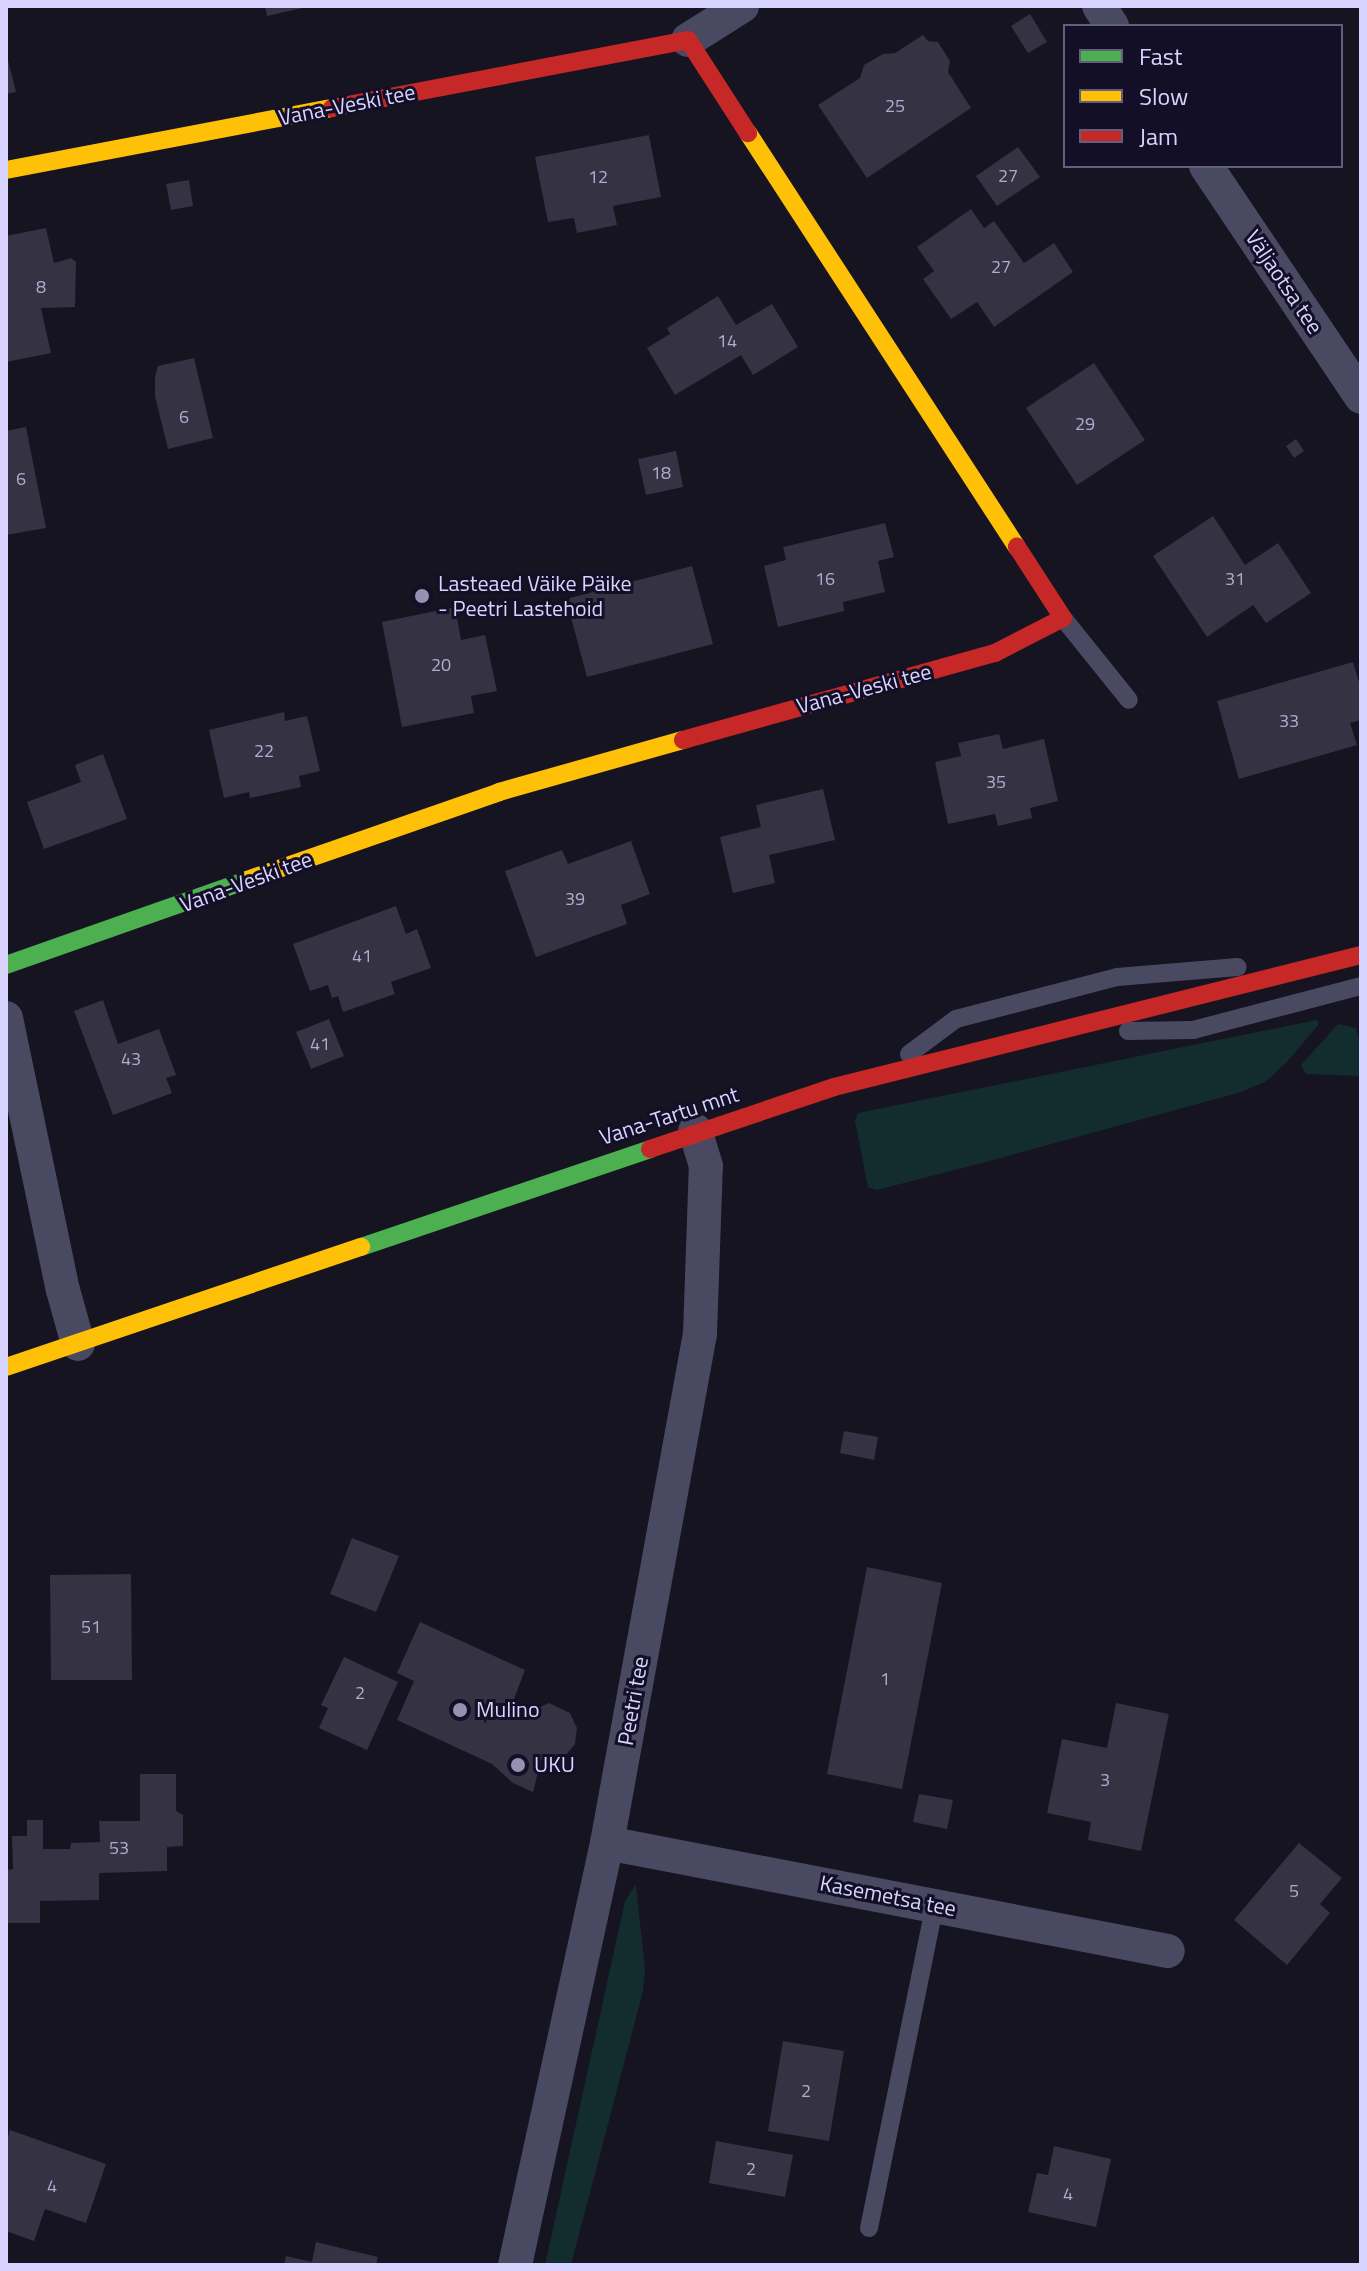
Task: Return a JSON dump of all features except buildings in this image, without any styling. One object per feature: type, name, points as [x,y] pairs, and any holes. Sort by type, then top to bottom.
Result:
[{"type":"street","name":"Vana-Veski tee","points":[[6,170],[688,40],[742,6]]},
{"type":"street","points":[[1099,6],[1111,24]]},
{"type":"street","points":[[688,40],[1063,618]]},
{"type":"street","name":"Väljaotsa tee","points":[[1207,168],[1361,397]]},
{"type":"street","name":"Vana-Veski tee","points":[[6,965],[499,792],[995,653],[1063,618]]},
{"type":"street","name":"Vana-Tartu mnt","points":[[6,1367],[695,1131],[880,1076],[1357,956]]},
{"type":"street","points":[[6,1018],[63,1290],[78,1344]]},
{"type":"street","name":"Peetri tee","points":[[515,2265],[607,1843],[700,1334],[706,1166],[695,1131]]},
{"type":"street","name":"Kasemetsa tee","points":[[607,1843],[1168,1951]]},
{"type":"lane","points":[[1063,618],[1129,700]]},
{"type":"lane","points":[[880,1076],[956,1019],[1117,977],[1357,956]]},
{"type":"lane","points":[[1058,1031],[1193,1030],[1361,986]]},
{"type":"lane","points":[[869,2228],[935,1905]]},
{"type":"green space","points":[[1317,1020],[1319,1024],[1286,1063],[1265,1082],[1241,1092],[877,1190],[868,1187],[855,1121],[858,1113]]},
{"type":"green space","points":[[1338,1024],[1356,1028],[1361,1048],[1361,1076],[1306,1074],[1301,1065]]},
{"type":"green space","points":[[636,1884],[645,1970],[643,1991],[571,2265],[545,2265],[625,1901]]},
{"type":"traffic: fast","points":[[6,965],[247,880]]},
{"type":"traffic: fast","points":[[361,1247],[650,1149]]},
{"type":"traffic: slow","points":[[6,170],[332,108]]},
{"type":"traffic: slow","points":[[748,133],[1017,547]]},
{"type":"traffic: slow","points":[[247,880],[499,792],[683,740]]},
{"type":"traffic: slow","points":[[6,1367],[361,1247]]},
{"type":"traffic: jam","points":[[332,108],[688,40],[748,133]]},
{"type":"traffic: jam","points":[[683,740],[995,653],[1063,618],[1017,547]]},
{"type":"traffic: jam","points":[[650,1149],[834,1087],[1361,955]]},
{"type":"place","name":"Lasteaed Väike Päike - Peetri Lastehoid","points":[[422,596]]},
{"type":"place","name":"Mulino","points":[[460,1710]]},
{"type":"place","name":"UKU","points":[[518,1765]]}]
